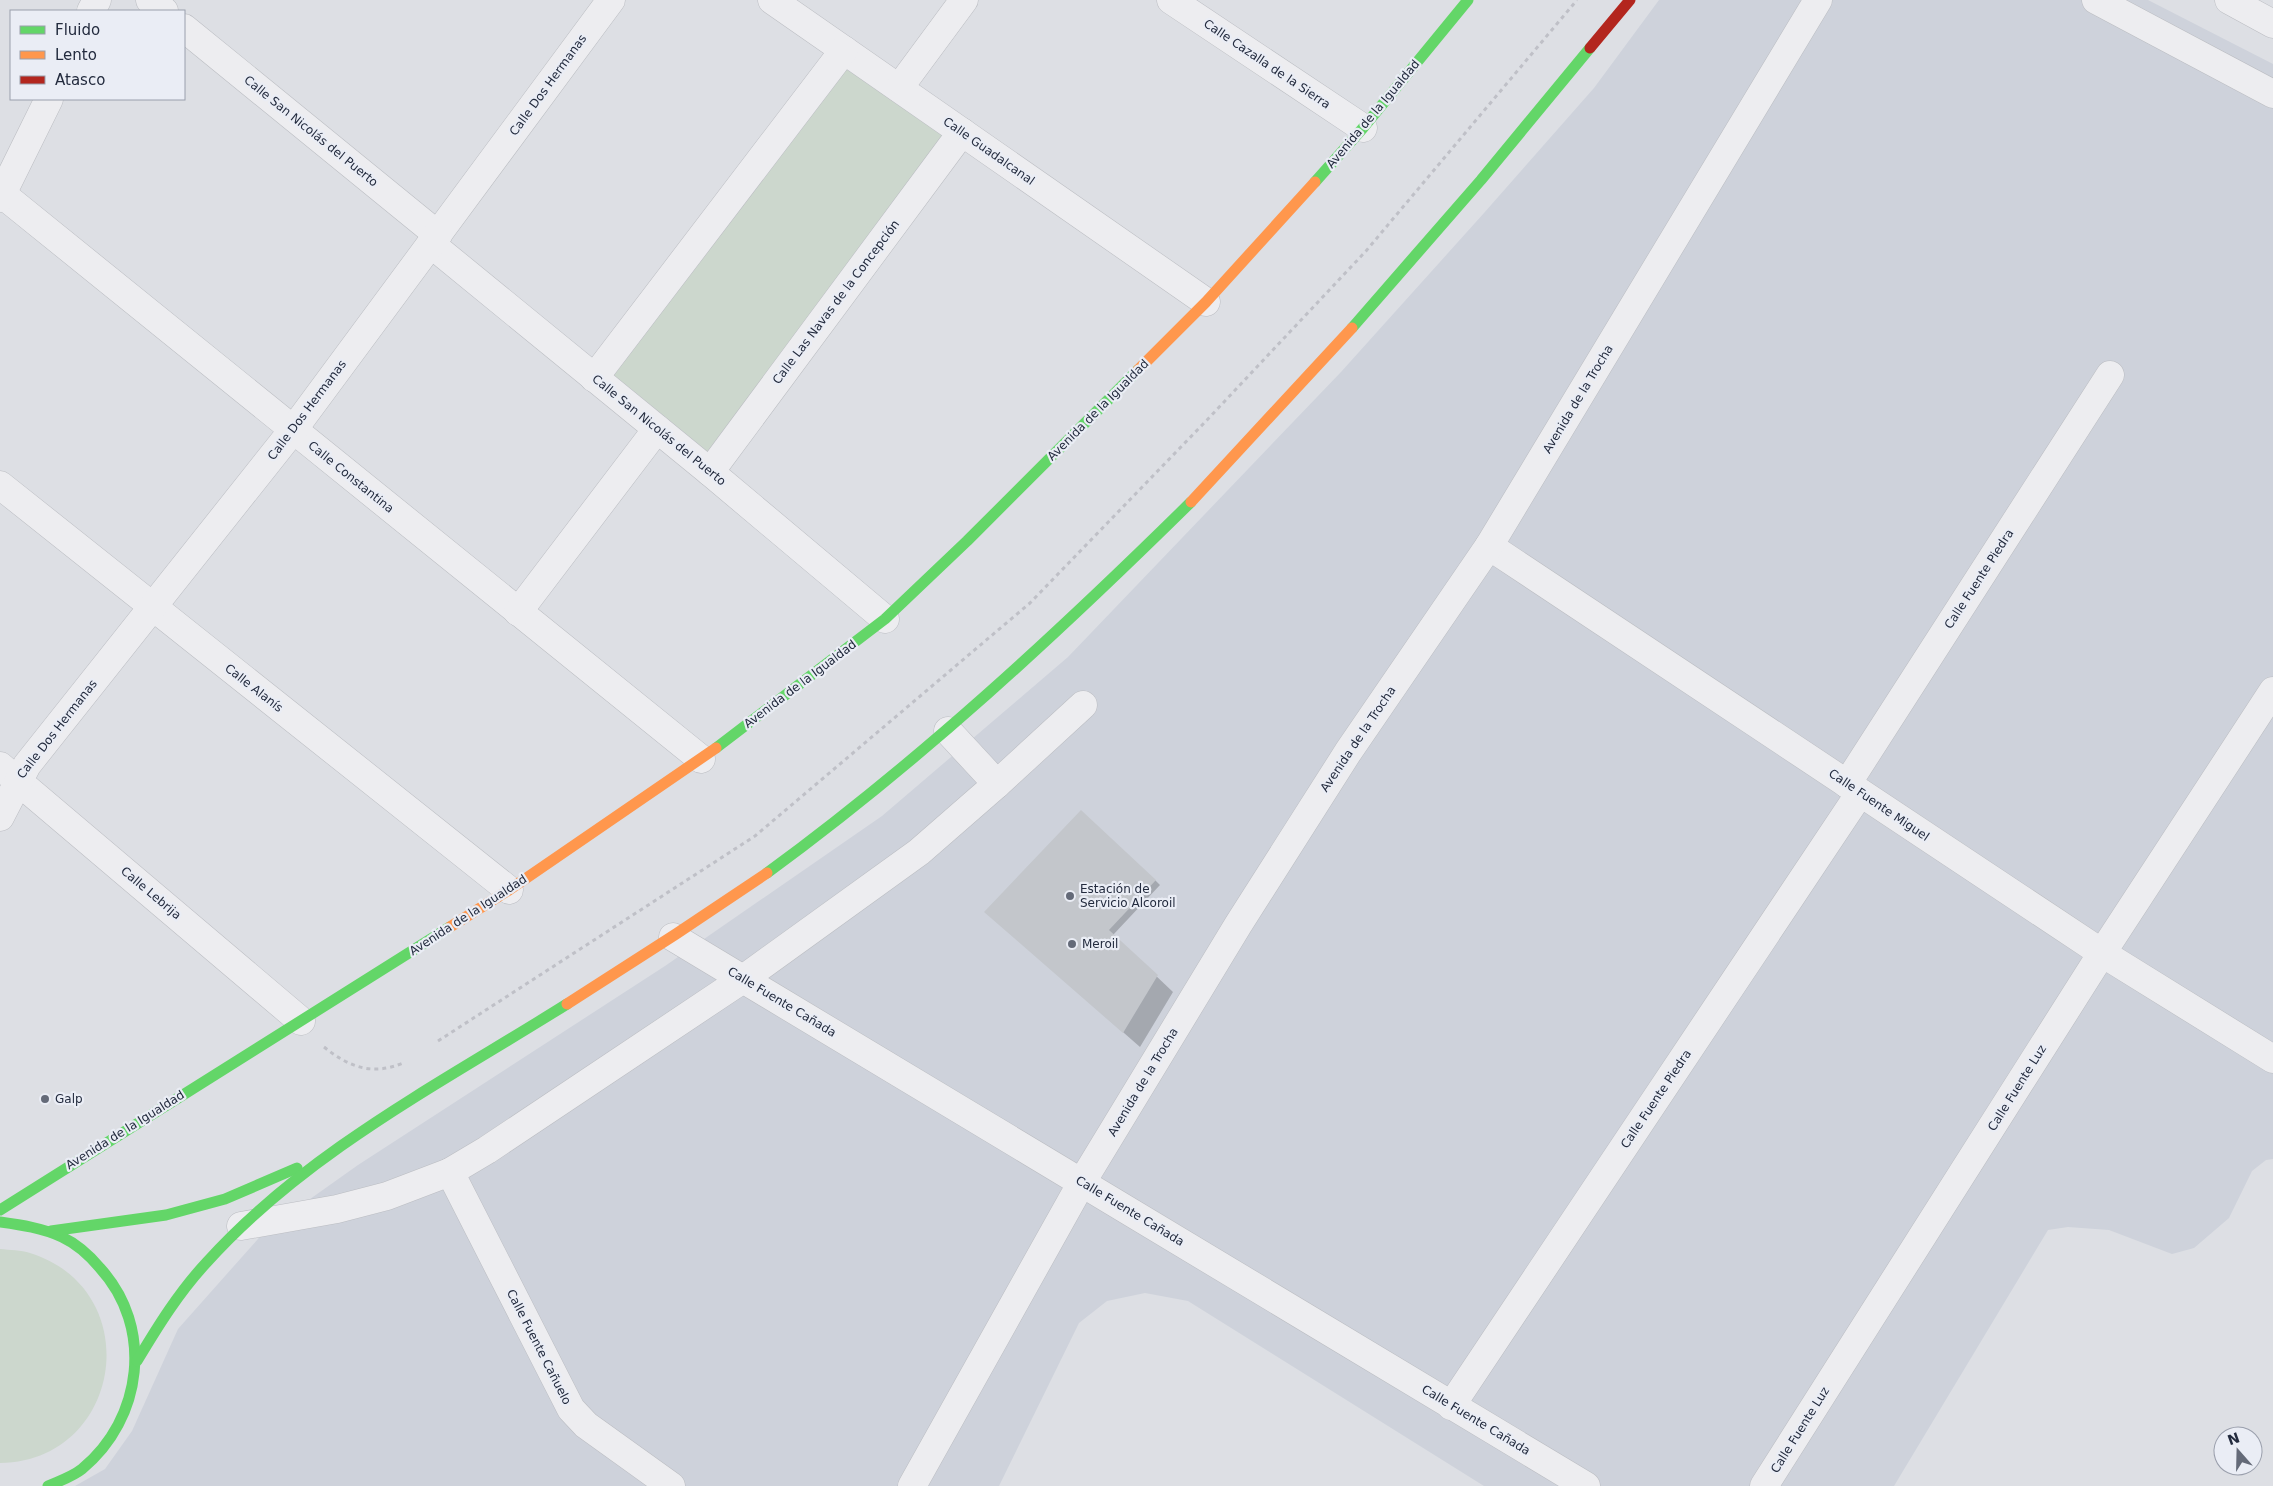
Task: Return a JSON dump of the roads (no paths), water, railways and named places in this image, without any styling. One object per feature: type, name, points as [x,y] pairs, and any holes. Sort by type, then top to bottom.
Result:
[{"type":"street","points":[[150,0],[163,10]]},
{"type":"street","name":"Calle Dos Hermanas","points":[[0,817],[9,773],[33,757],[293,430],[611,0]]},
{"type":"street","name":"Calle Guadalcanal","points":[[772,0],[1206,302]]},
{"type":"street","points":[[898,88],[964,0]]},
{"type":"street","name":"Calle Cazalla de la Sierra","points":[[1171,0],[1363,128]]},
{"type":"street","name":"Avenida de la Igualdad","points":[[0,1210],[509,890],[701,759],[885,619],[967,541],[1206,302],[1363,128],[1468,0]]},
{"type":"street","points":[[137,1361],[163,1319],[198,1272],[241,1226],[326,1156],[673,937],[764,875],[948,731],[1034,654],[1220,474],[1383,293],[1516,140],[1630,0]]},
{"type":"street","name":"Avenida de la Trocha","points":[[912,1486],[1082,1182],[1233,934],[1348,752],[1489,546],[1818,0]]},
{"type":"street","points":[[2096,0],[2273,94]]},
{"type":"street","points":[[2229,0],[2273,24]]},
{"type":"street","name":"Calle San Nicolás del Puerto","points":[[185,29],[434,239],[594,378],[710,472],[885,619]]},
{"type":"street","points":[[594,378],[844,50]]},
{"type":"street","points":[[1,196],[49,100]]},
{"type":"street","name":"Calle Las Navas de la Concepción","points":[[710,472],[962,132]]},
{"type":"street","name":"Calle Constantina","points":[[1,196],[701,759]]},
{"type":"street","name":"Calle Fuente Piedra","points":[[1451,1406],[1854,789],[2110,374]]},
{"type":"street","points":[[518,612],[657,429]]},
{"type":"street","name":"Calle Alanís","points":[[0,485],[509,890]]},
{"type":"street","name":"Calle Fuente Miguel","points":[[1489,546],[2102,953],[2273,1059]]},
{"type":"street","name":"Calle Fuente Luz","points":[[1764,1486],[2102,953],[2273,691]]},
{"type":"street","points":[[241,1226],[337,1209],[387,1196],[450,1172],[614,1067],[743,979],[919,852],[998,784],[1083,705]]},
{"type":"street","points":[[948,731],[998,784]]},
{"type":"street","name":"Calle Lebrija","points":[[9,773],[301,1021]]},
{"type":"street","name":"Calle Fuente Cañada","points":[[673,937],[1586,1486]]},
{"type":"street","points":[[51,1231],[166,1215],[225,1198],[326,1156]]},
{"type":"street","name":"Calle Fuente Cañuelo","points":[[450,1172],[571,1408],[586,1425],[671,1486]]},
{"type":"street","points":[[0,1222],[17,1222],[51,1231],[87,1252],[115,1283],[132,1320],[137,1361],[130,1402],[110,1440],[80,1470],[48,1486]]},
{"type":"place","name":"Estación de Servicio Alcoroil","points":[[1070,896]]},
{"type":"place","name":"Meroil","points":[[1072,944]]},
{"type":"place","name":"Galp","points":[[45,1099]]}]
